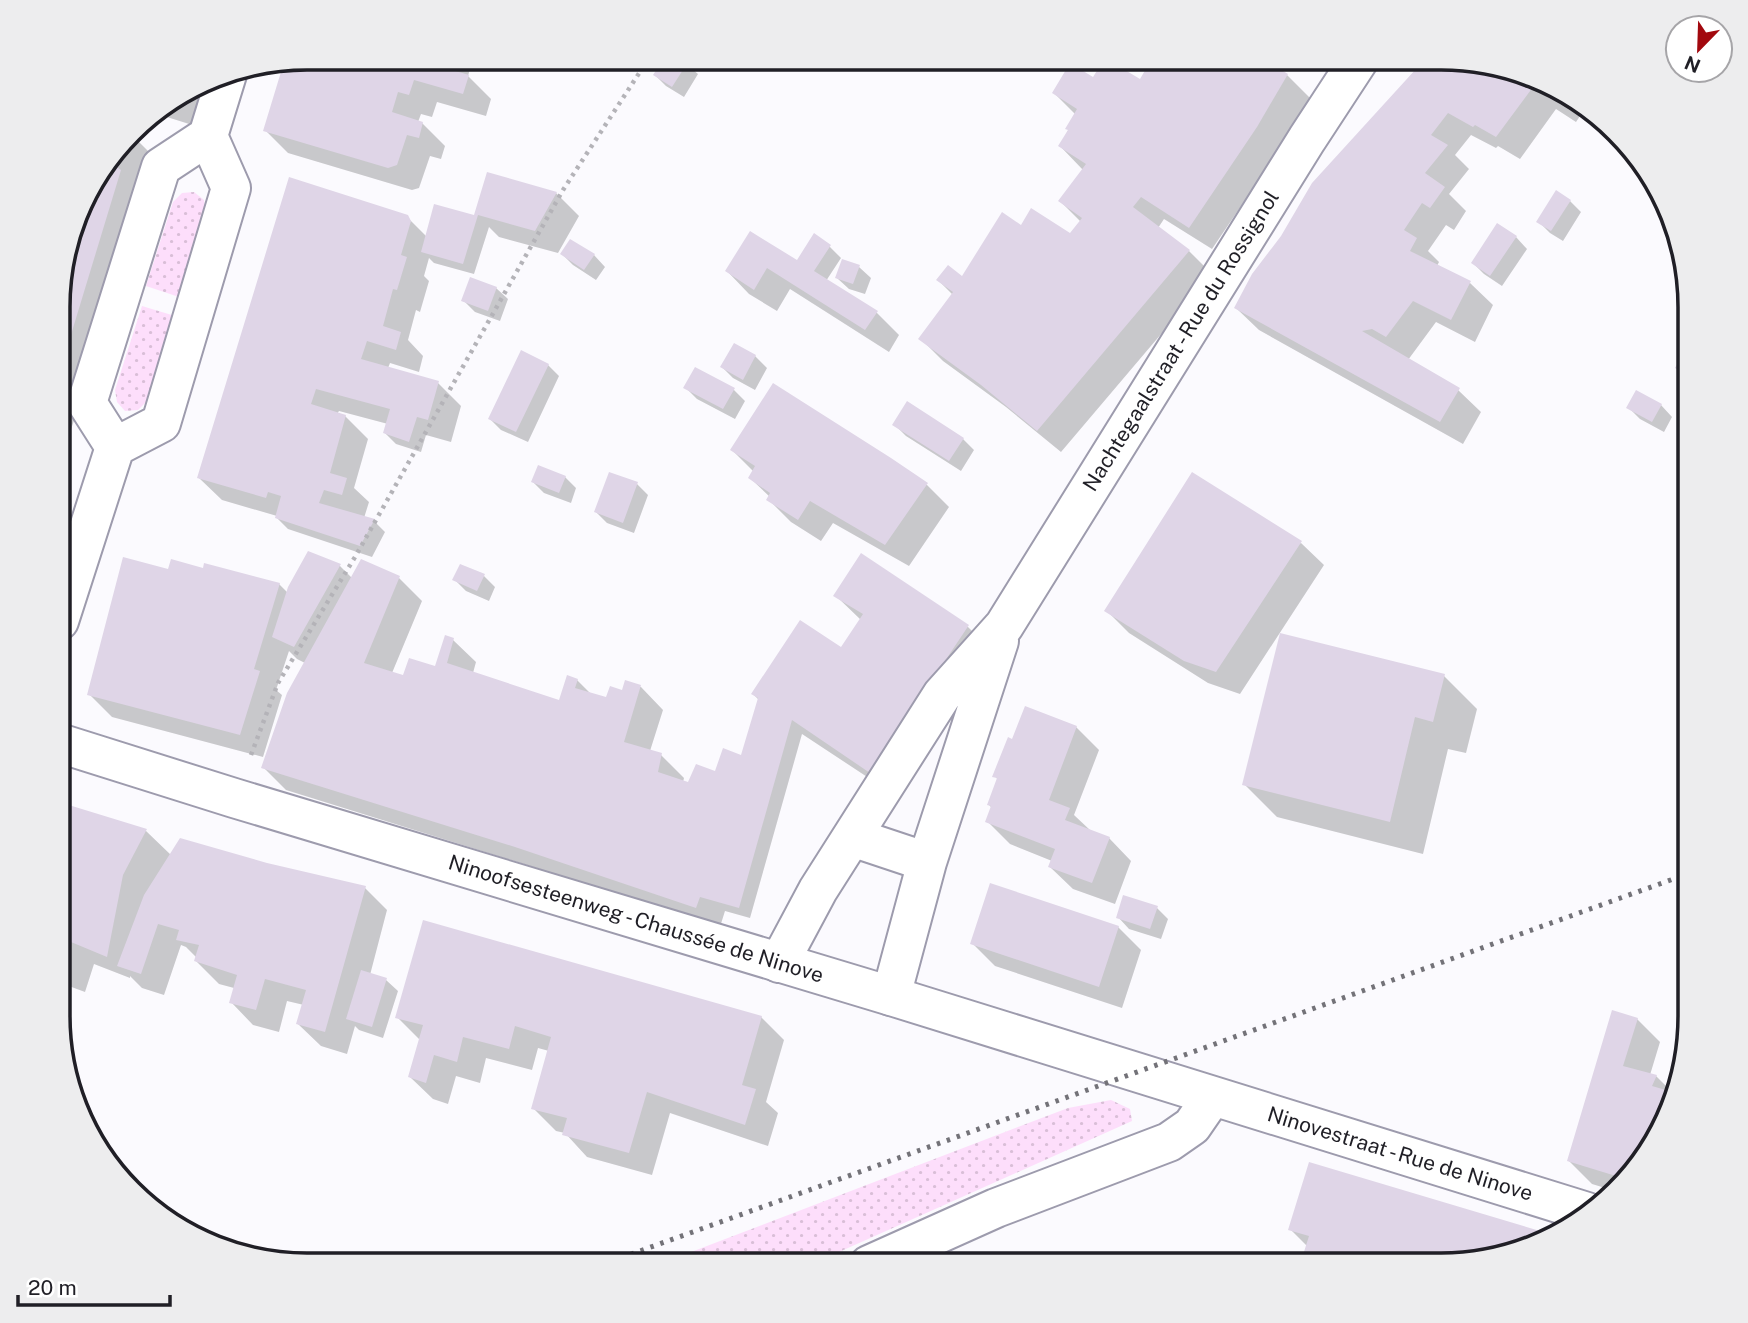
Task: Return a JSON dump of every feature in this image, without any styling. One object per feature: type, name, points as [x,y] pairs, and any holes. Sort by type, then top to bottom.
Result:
[{"type":"street","name":"Nachtegaalstraat - Rue du Rossignol","points":[[779,962],[818,890],[942,695],[1004,626],[1352,71]]},
{"type":"street","points":[[115,447],[88,403],[161,167],[208,136],[223,86]]},
{"type":"street","points":[[70,586],[115,447],[161,423],[231,188],[208,136]]},
{"type":"street","name":"Nachtegaalstraat - Rue du Rossignol","points":[[891,996],[927,862],[1004,626]]},
{"type":"street","name":"Ninoofsesteenweg - Chaussée de Ninove","points":[[71,747],[891,996],[1212,1097]]},
{"type":"street","points":[[852,836],[927,862]]},
{"type":"street","points":[[897,1253],[996,1208],[1169,1142],[1192,1126],[1212,1097]]},
{"type":"street","name":"Ninovestraat - Rue de Ninove","points":[[1212,1097],[1578,1209]]},
{"type":"path","points":[[234,798],[278,683],[355,557],[563,190],[641,70]]},
{"type":"shaded area","points":[[194,192],[204,200],[206,212],[179,297],[146,286],[173,202],[182,193]]},
{"type":"shaded area","points":[[142,306],[175,316],[147,401],[138,410],[125,411],[117,402],[115,390]]},
{"type":"shaded area","points":[[1111,1100],[1130,1109],[1132,1121],[838,1252],[690,1252],[1068,1108]]},
{"type":"building","points":[[453,70],[469,75],[463,94],[414,80],[409,95],[398,92],[392,112],[423,122],[419,138],[407,135],[397,165],[388,168],[263,131],[281,72]]},
{"type":"building","points":[[656,70],[683,70],[672,87],[653,75]]},
{"type":"building","points":[[1065,71],[1083,71],[1093,77],[1097,71],[1126,71],[1140,79],[1145,71],[1283,71],[1288,74],[1257,127],[1189,228],[1141,197],[1133,207],[1190,250],[1037,431],[981,385],[918,339],[953,292],[936,280],[948,265],[962,276],[1002,212],[1021,225],[1031,208],[1070,233],[1082,218],[1058,201],[1086,164],[1058,146],[1077,109],[1052,93]]},
{"type":"building","points":[[1414,71],[1472,72],[1503,78],[1532,88],[1496,137],[1448,113],[1431,135],[1448,145],[1425,173],[1445,187],[1430,208],[1422,203],[1404,230],[1417,238],[1410,251],[1471,281],[1451,320],[1413,301],[1386,337],[1372,329],[1362,331],[1460,388],[1440,422],[1234,308],[1252,274],[1281,236],[1312,183]]},
{"type":"building","points":[[120,163],[118,168],[121,170],[70,338],[72,276],[83,231],[102,188]]},
{"type":"building","points":[[487,172],[557,192],[535,231],[478,215],[463,264],[421,252],[434,204],[474,215]]},
{"type":"building","points":[[289,177],[408,215],[411,221],[401,255],[407,257],[397,290],[393,289],[383,326],[401,332],[396,350],[367,341],[361,359],[439,381],[428,420],[417,417],[409,442],[383,433],[390,409],[316,389],[311,404],[346,415],[330,473],[347,478],[342,495],[324,490],[319,503],[375,519],[360,546],[275,518],[281,496],[268,492],[266,498],[197,478]]},
{"type":"building","points":[[1556,190],[1571,200],[1551,231],[1536,222]]},
{"type":"building","points":[[1497,223],[1517,236],[1490,276],[1471,263]]},
{"type":"building","points":[[750,231],[797,260],[814,233],[831,245],[814,271],[878,311],[865,330],[767,268],[754,290],[725,271]]},
{"type":"building","points":[[570,239],[595,254],[584,270],[560,254]]},
{"type":"building","points":[[842,259],[860,265],[853,284],[835,278]]},
{"type":"building","points":[[470,277],[497,287],[488,311],[461,301]]},
{"type":"building","points":[[734,343],[756,355],[743,380],[720,367]]},
{"type":"building","points":[[521,350],[549,364],[516,432],[488,419]]},
{"type":"building","points":[[695,367],[735,388],[723,409],[683,388]]},
{"type":"building","points":[[773,383],[928,483],[885,545],[810,501],[798,520],[766,500],[770,493],[748,478],[755,466],[730,450]]},
{"type":"building","points":[[1636,390],[1662,404],[1652,422],[1626,408]]},
{"type":"building","points":[[907,401],[964,438],[949,461],[892,425]]},
{"type":"building","points":[[538,465],[566,476],[559,493],[531,482]]},
{"type":"building","points":[[609,472],[638,482],[623,523],[594,512]]},
{"type":"building","points":[[1192,472],[1302,541],[1216,672],[1184,661],[1104,611]]},
{"type":"building","points":[[308,551],[341,564],[294,647],[272,637],[288,587]]},
{"type":"building","points":[[861,553],[969,625],[870,773],[792,720],[739,908],[700,897],[696,908],[515,847],[261,768],[287,693],[361,559],[400,576],[364,663],[403,675],[409,658],[435,666],[445,635],[454,638],[447,663],[559,700],[567,675],[578,679],[575,688],[606,697],[610,686],[622,690],[625,680],[641,685],[624,742],[662,753],[658,772],[688,782],[696,764],[715,771],[723,748],[741,755],[758,698],[751,694],[800,620],[841,647],[863,614],[833,596]]},
{"type":"building","points":[[123,557],[168,569],[171,559],[203,568],[204,563],[280,583],[254,669],[260,671],[240,735],[87,695]]},
{"type":"building","points":[[460,564],[485,574],[477,591],[452,580]]},
{"type":"building","points":[[1280,633],[1445,674],[1433,722],[1415,717],[1390,822],[1242,785]]},
{"type":"building","points":[[1025,706],[1077,726],[1049,800],[1070,808],[1065,820],[1110,837],[1092,883],[1048,867],[1055,849],[985,822],[991,806],[987,805],[997,778],[992,777],[1008,737],[1012,739]]},
{"type":"building","points":[[71,806],[147,829],[123,875],[107,957],[71,942]]},
{"type":"building","points":[[180,838],[267,863],[366,886],[325,1032],[296,1024],[306,990],[265,979],[256,1010],[229,1003],[237,975],[194,961],[199,945],[176,940],[179,930],[158,924],[141,974],[117,966],[144,895]]},
{"type":"building","points":[[990,883],[1119,926],[1099,987],[970,944]]},
{"type":"building","points":[[1123,895],[1158,906],[1150,929],[1116,918]]},
{"type":"building","points":[[423,920],[762,1016],[742,1085],[756,1089],[745,1125],[647,1092],[629,1153],[562,1135],[567,1118],[531,1109],[551,1037],[515,1026],[509,1049],[463,1037],[457,1062],[434,1055],[426,1083],[408,1077],[423,1025],[395,1018]]},
{"type":"building","points":[[361,970],[387,978],[372,1027],[346,1019]]},
{"type":"building","points":[[1612,1010],[1638,1018],[1623,1066],[1657,1075],[1652,1086],[1666,1090],[1660,1107],[1638,1148],[1616,1176],[1567,1161]]},
{"type":"building","points":[[1309,1162],[1540,1231],[1503,1245],[1472,1251],[1304,1253],[1309,1236],[1288,1230]]},
{"type":"railway","points":[[636,1252],[1677,878]]}]
